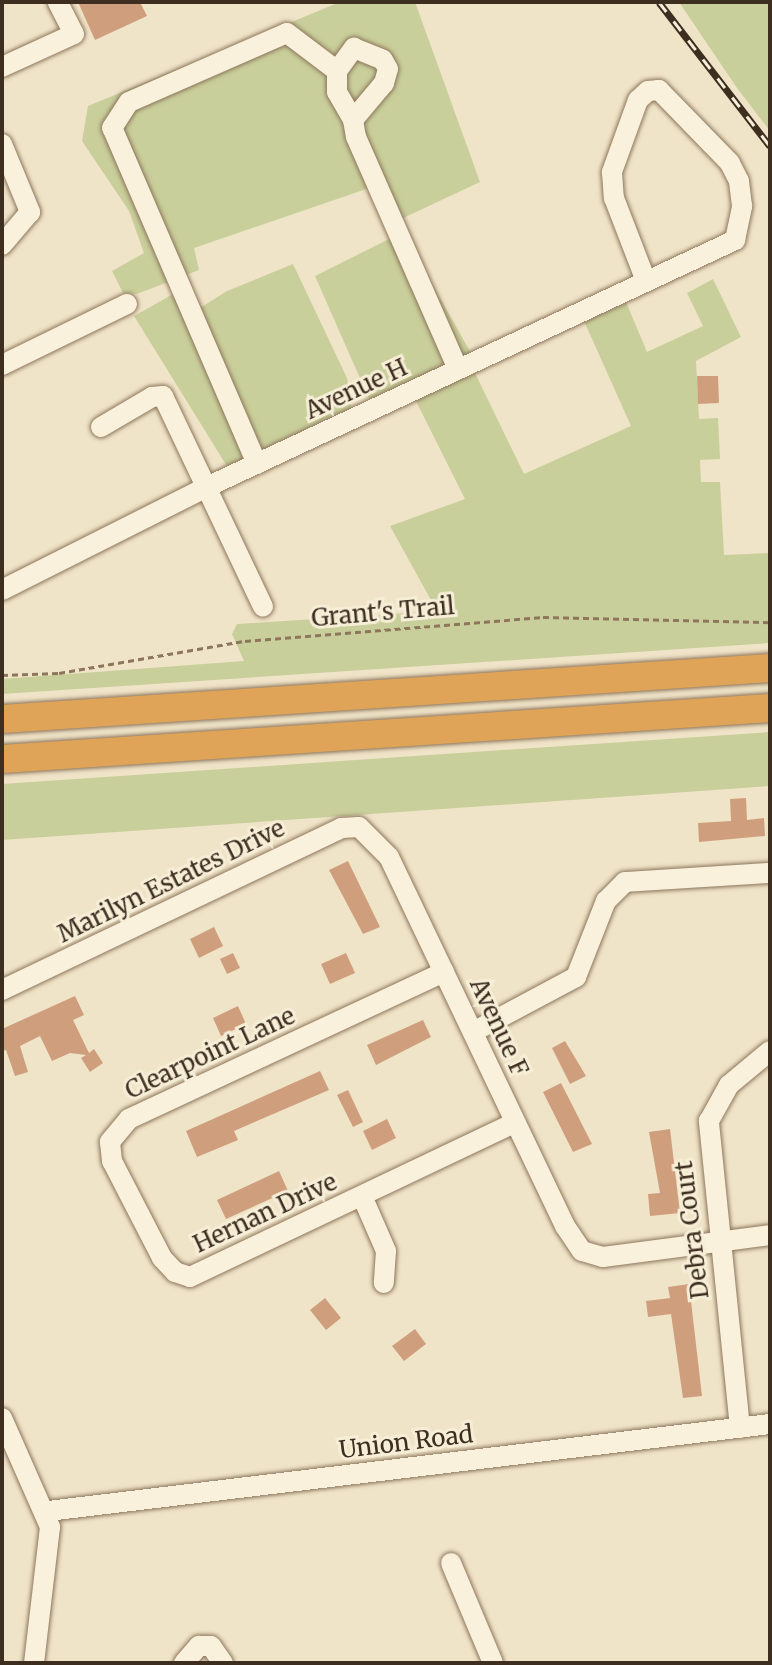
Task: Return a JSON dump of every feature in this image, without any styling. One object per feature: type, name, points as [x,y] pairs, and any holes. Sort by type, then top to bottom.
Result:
[{"type":"highway","points":[[2,719],[770,668]]},
{"type":"highway","points":[[2,759],[770,708]]},
{"type":"street","points":[[2,67],[74,34],[58,2]]},
{"type":"street","points":[[257,464],[112,128],[129,102],[287,33],[337,71]]},
{"type":"street","points":[[353,120],[378,92],[388,69],[370,51],[354,48],[337,71],[337,92],[353,120],[372,177],[458,369]]},
{"type":"street","name":"Avenue H","points":[[2,590],[209,486],[735,240],[742,206],[730,163],[670,95],[648,91],[638,100],[612,172],[614,198],[646,281]]},
{"type":"street","points":[[2,144],[30,212],[2,245]]},
{"type":"street","points":[[2,365],[127,304]]},
{"type":"street","points":[[101,427],[152,397],[163,396],[209,486],[263,607]]},
{"type":"street","name":"Marilyn Estates Drive","points":[[2,990],[341,828],[363,829]]},
{"type":"street","name":"Avenue F","points":[[363,829],[389,857],[515,1123],[582,1251],[603,1257],[720,1240]]},
{"type":"street","points":[[473,1032],[576,977],[606,901],[625,882],[770,873]]},
{"type":"street","name":"Clearpoint Lane","points":[[190,1277],[175,1272],[155,1244],[112,1161],[110,1142],[115,1132],[129,1119],[444,972]]},
{"type":"street","name":"Debra Court","points":[[740,1428],[709,1121],[729,1085],[770,1051]]},
{"type":"street","name":"Hernan Drive","points":[[190,1277],[515,1123]]},
{"type":"street","name":"Hernan Drive","points":[[362,1196],[386,1251],[384,1283]]},
{"type":"street","points":[[720,1240],[770,1235]]},
{"type":"street","points":[[2,1418],[48,1511],[49,1560],[34,1663]]},
{"type":"street","name":"Union Road","points":[[48,1511],[770,1424]]},
{"type":"street","points":[[451,1563],[489,1662]]},
{"type":"street","points":[[184,1663],[199,1646],[211,1646],[223,1663]]},
{"type":"path","name":"Grant's Trail","points":[[2,675],[59,673],[245,641],[543,617],[770,622]]},
{"type":"green space","points":[[340,2],[415,2],[480,182],[399,220],[381,184],[194,248],[199,270],[137,294],[123,293],[112,271],[144,253],[129,211],[82,141],[88,106]]},
{"type":"green space","points":[[679,2],[770,2],[770,131],[737,88]]},
{"type":"green space","points":[[403,232],[471,353],[370,401],[315,276]]},
{"type":"green space","points":[[293,264],[347,378],[352,410],[228,468],[134,316],[175,293],[195,311],[227,291]]},
{"type":"green space","points":[[713,279],[741,337],[696,361],[699,419],[718,418],[720,459],[700,460],[701,482],[720,482],[724,555],[770,553],[770,643],[2,694],[2,679],[244,661],[232,634],[237,624],[437,611],[390,526],[465,499],[415,399],[475,373],[524,474],[631,426],[584,321],[626,302],[647,352],[703,326],[687,293]]},
{"type":"green space","points":[[770,732],[770,786],[2,840],[2,784]]},
{"type":"building","points":[[78,2],[140,2],[147,16],[95,40]]},
{"type":"building","points":[[697,376],[718,376],[719,403],[698,404]]},
{"type":"building","points":[[746,798],[747,820],[764,818],[765,836],[699,842],[698,823],[731,821],[730,799]]},
{"type":"building","points":[[348,861],[380,927],[363,934],[329,870]]},
{"type":"building","points":[[214,927],[223,946],[199,958],[190,939]]},
{"type":"building","points":[[233,953],[240,968],[227,974],[220,959]]},
{"type":"building","points":[[346,953],[355,973],[330,984],[321,964]]},
{"type":"building","points":[[75,996],[84,1015],[73,1020],[89,1053],[94,1049],[103,1063],[90,1072],[81,1058],[86,1055],[70,1053],[52,1061],[40,1036],[20,1046],[28,1072],[15,1076],[6,1050],[2,1051],[2,1029]]},
{"type":"building","points":[[238,1006],[246,1024],[221,1036],[213,1018]]},
{"type":"building","points":[[423,1020],[431,1037],[376,1065],[367,1045]]},
{"type":"building","points":[[565,1041],[586,1076],[570,1084],[552,1048]]},
{"type":"building","points":[[320,1071],[329,1090],[234,1131],[238,1140],[197,1157],[186,1131]]},
{"type":"building","points":[[561,1083],[592,1144],[573,1152],[543,1092]]},
{"type":"building","points":[[348,1090],[363,1122],[353,1127],[337,1095]]},
{"type":"building","points":[[387,1119],[396,1138],[372,1150],[363,1131]]},
{"type":"building","points":[[670,1129],[680,1213],[650,1216],[648,1194],[660,1193],[649,1132]]},
{"type":"building","points":[[279,1171],[288,1191],[226,1219],[217,1200]]},
{"type":"building","points":[[689,1284],[702,1396],[683,1398],[671,1314],[648,1317],[646,1301],[670,1298],[668,1287]]},
{"type":"building","points":[[325,1298],[341,1318],[326,1330],[310,1310]]},
{"type":"building","points":[[415,1329],[426,1344],[404,1361],[392,1346]]},
{"type":"railway","points":[[659,2],[770,146]]}]
